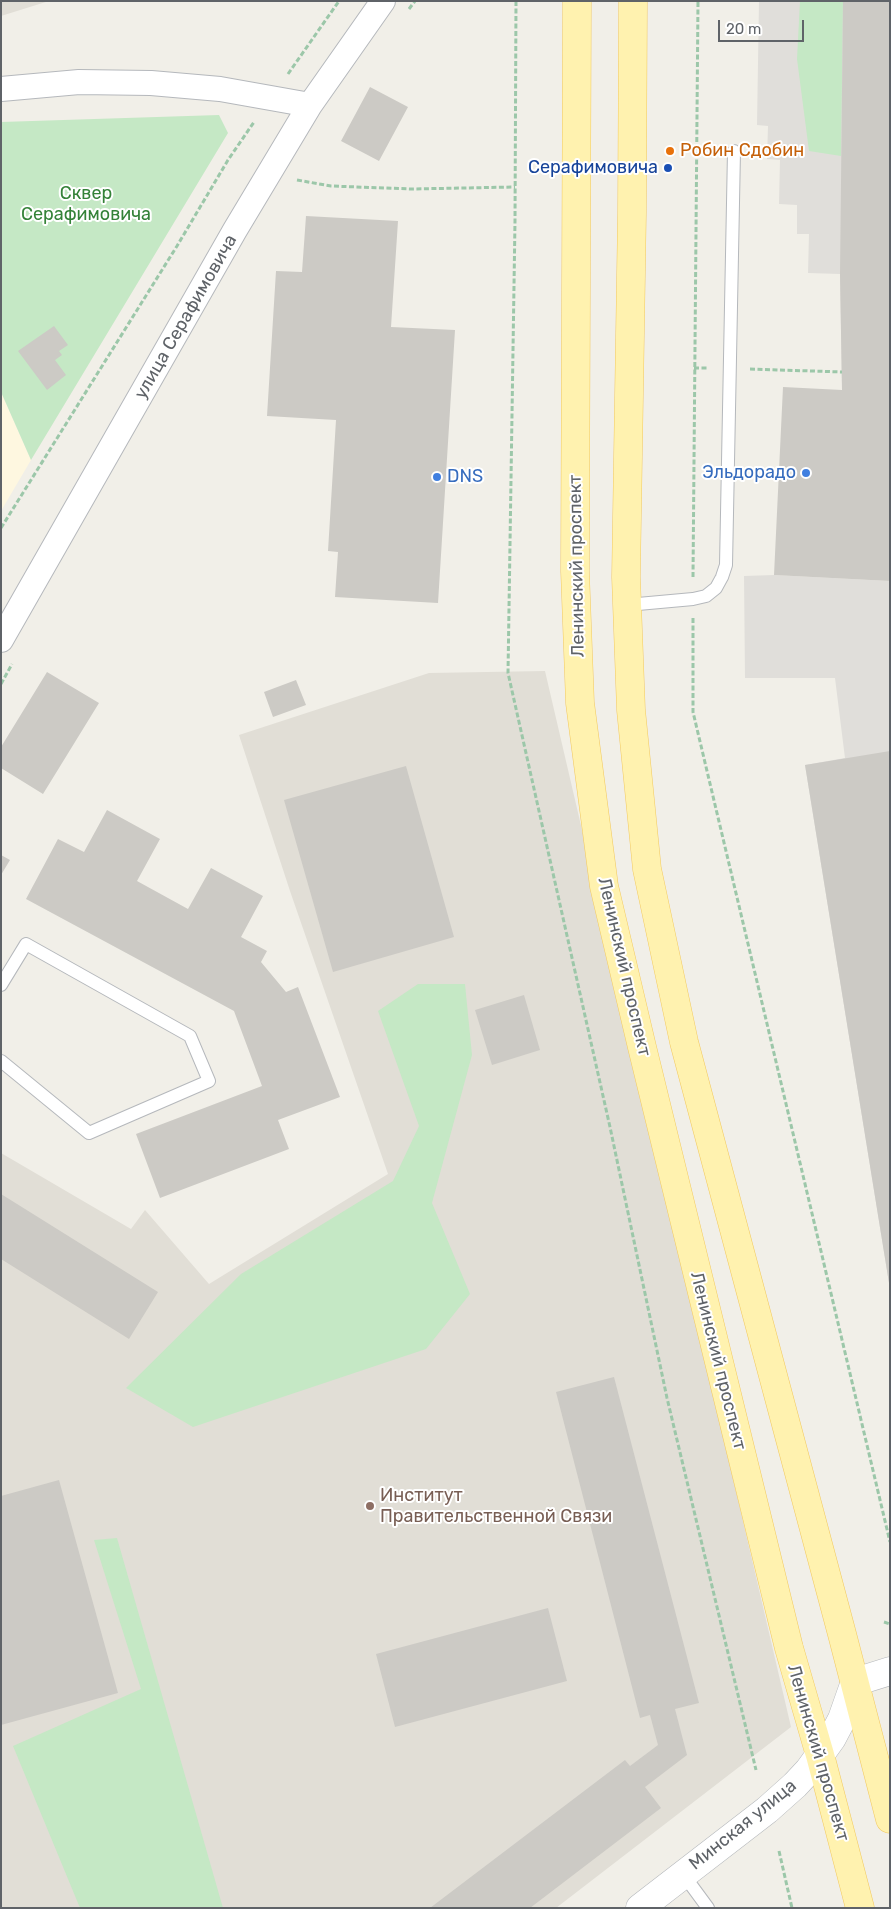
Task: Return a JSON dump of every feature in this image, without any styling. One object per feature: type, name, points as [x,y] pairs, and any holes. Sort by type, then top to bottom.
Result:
[{"type":"main road","name":"Ленинский проспект","points":[[577,1],[576,580],[580,703],[603,877],[644,1057],[784,1629],[820,1755],[860,1908]]},
{"type":"main road","points":[[633,1],[627,605],[631,710],[649,878],[684,1042],[890,1819]]},
{"type":"street","name":"улица Серафимовича","points":[[1,640],[235,230],[310,105],[383,1]]},
{"type":"street","points":[[1,89],[80,82],[150,83],[220,89],[310,105]]},
{"type":"street","points":[[854,1682],[890,1672]]},
{"type":"street","name":"Минская улица","points":[[640,1908],[767,1810],[795,1785],[820,1755],[842,1718],[854,1682]]},
{"type":"lane","points":[[627,605],[693,599],[706,596],[716,588],[726,565],[734,151]]},
{"type":"lane","points":[[1,985],[26,944],[190,1036],[208,1082],[89,1133],[1,1061]]},
{"type":"lane","points":[[683,1874],[708,1908]]},
{"type":"path","points":[[1,528],[177,246],[228,160],[339,1]]},
{"type":"path","points":[[698,1],[693,712],[890,1542]]},
{"type":"path","points":[[297,180],[331,186],[412,189],[515,187]]},
{"type":"path","points":[[694,368],[842,372]]},
{"type":"path","points":[[884,1622],[890,1624]]},
{"type":"path","points":[[779,1851],[792,1908]]},
{"type":"shaded area","points":[[1,1],[49,1],[1,16]]},
{"type":"shaded area","points":[[759,1],[890,1],[842,390],[840,274],[808,273],[809,234],[797,234],[797,205],[779,204],[780,160],[767,159],[768,126],[757,125]]},
{"type":"shaded area","points":[[1,392],[31,460],[1,511]]},
{"type":"shaded area","points":[[774,575],[890,581],[890,1289],[805,765],[845,758],[835,678],[745,678],[744,576]]},
{"type":"shaded area","name":"Институт Правительственной Связи","points":[[545,671],[791,1727],[556,1908],[1,1908],[1,1153],[131,1229],[145,1210],[209,1284],[388,1174],[290,891],[239,735],[429,673]]},
{"type":"green space","points":[[800,1],[843,1],[841,156],[809,151],[797,59]]},
{"type":"green space","name":"Сквер Серафимовича","points":[[219,115],[228,133],[31,460],[1,392],[1,122]]},
{"type":"green space","points":[[418,984],[465,984],[472,1055],[432,1203],[470,1294],[426,1349],[193,1427],[126,1388],[241,1274],[393,1181],[419,1126],[378,1011]]},
{"type":"green space","points":[[117,1538],[223,1908],[80,1908],[13,1746],[141,1689],[94,1540]]},
{"type":"building","points":[[843,1],[890,1],[890,581],[774,575],[783,387],[842,390],[840,274]]},
{"type":"building","points":[[370,87],[408,107],[379,161],[341,141]]},
{"type":"building","points":[[306,216],[398,221],[391,327],[455,330],[438,603],[335,597],[338,552],[328,551],[336,420],[267,416],[276,271],[302,272]]},
{"type":"building","points":[[54,326],[68,345],[59,351],[62,355],[55,360],[66,375],[47,390],[18,351]]},
{"type":"building","points":[[47,672],[99,703],[43,794],[1,768],[1,747]]},
{"type":"building","points":[[296,680],[306,705],[273,717],[264,692]]},
{"type":"building","points":[[890,751],[890,1283],[889,1283],[805,765]]},
{"type":"building","points":[[406,766],[454,937],[333,972],[284,800]]},
{"type":"building","points":[[107,810],[160,839],[137,881],[188,909],[211,868],[263,896],[241,937],[267,951],[261,962],[286,992],[298,987],[340,1097],[278,1120],[289,1149],[160,1198],[136,1134],[262,1086],[234,1011],[26,899],[58,839],[84,852]]},
{"type":"building","points":[[1,855],[10,860],[1,875]]},
{"type":"building","points":[[524,995],[540,1050],[492,1065],[475,1010]]},
{"type":"building","points":[[1,1194],[158,1292],[129,1339],[1,1259]]},
{"type":"building","points":[[614,1377],[699,1703],[675,1709],[687,1755],[645,1787],[661,1808],[530,1908],[430,1908],[625,1760],[630,1766],[658,1745],[650,1715],[640,1718],[556,1392]]},
{"type":"building","points":[[59,1480],[118,1693],[1,1725],[1,1496]]},
{"type":"building","points":[[548,1608],[567,1681],[395,1727],[376,1654]]},
{"type":"place","name":"Робин Сдобин","points":[[670,151]]},
{"type":"place","name":"Серафимовича","points":[[668,168]]},
{"type":"place","name":"Эльдорадо","points":[[806,473]]},
{"type":"place","name":"DNS","points":[[437,477]]},
{"type":"place","name":"Институт Правительственной Связи","points":[[370,1506]]}]
